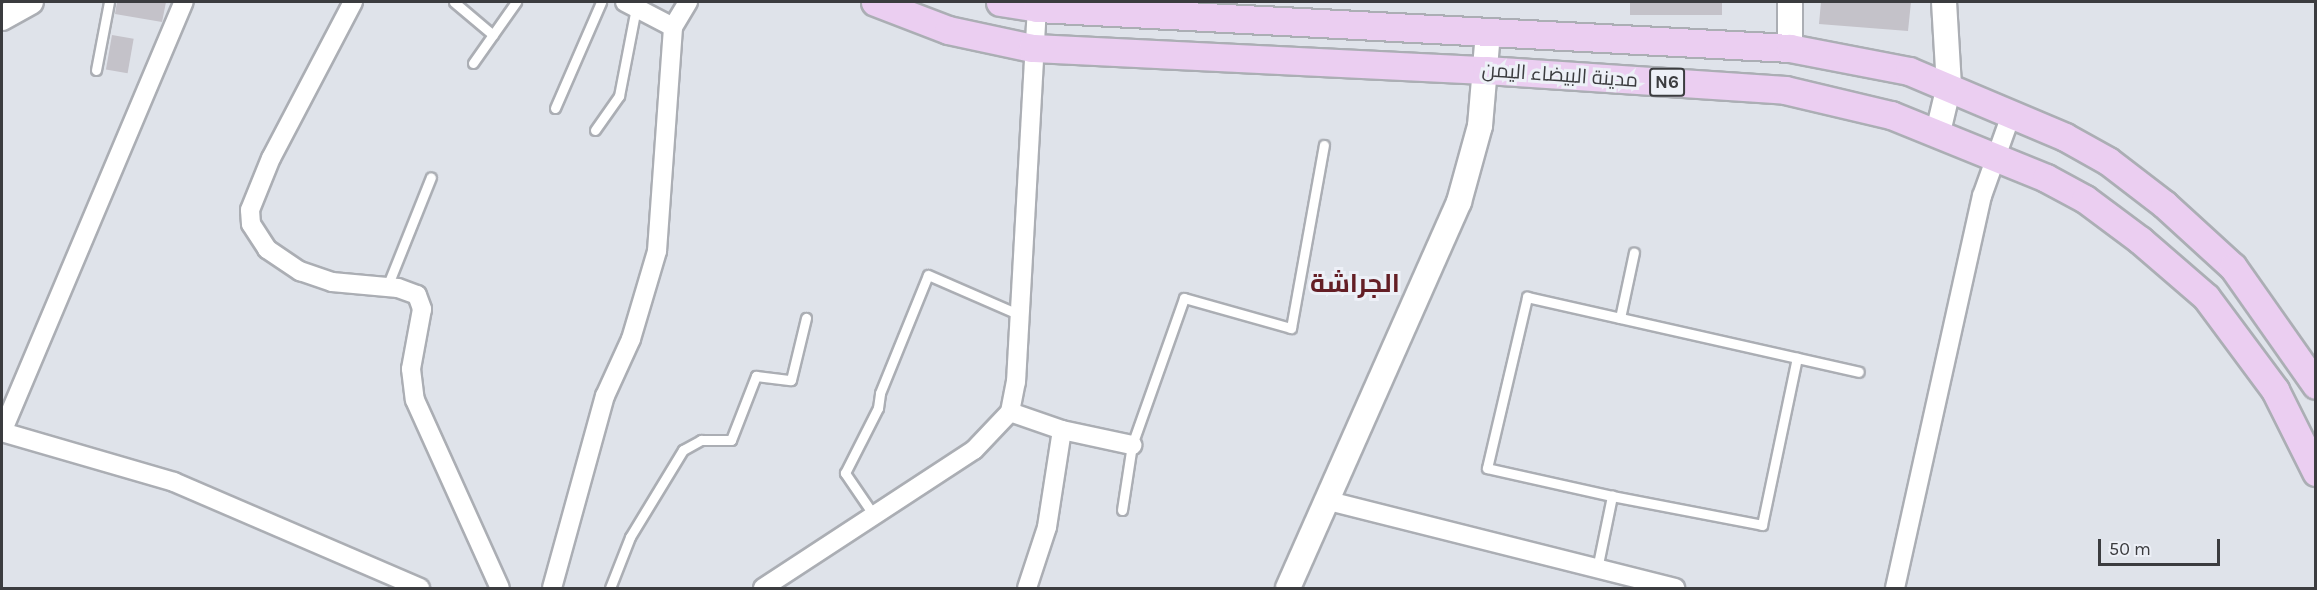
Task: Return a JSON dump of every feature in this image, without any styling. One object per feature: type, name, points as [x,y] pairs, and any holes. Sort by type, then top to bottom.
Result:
[{"type":"main road","name":"مدينة البيضاء اليمن","points":[[875,2],[948,30],[1032,48],[1486,70],[1785,90],[1891,115],[1995,155],[2085,200],[2140,240],[2206,297],[2275,390],[2316,472]]},
{"type":"main road","name":"مدينة البيضاء اليمن","points":[[1000,2],[1037,8],[1791,48],[1908,71],[2012,112],[2108,161],[2164,204],[2233,267],[2316,385]]},
{"type":"street","points":[[2,18],[31,2]]},
{"type":"street","points":[[184,2],[2,432],[174,482],[420,588]]},
{"type":"street","points":[[353,2],[271,159],[250,210],[251,224],[267,249],[300,271],[332,282],[387,286],[411,291],[420,300],[411,369],[415,400],[500,588]]},
{"type":"street","points":[[552,588],[605,396],[631,339],[657,251],[673,27],[688,2]]},
{"type":"street","points":[[1790,2],[1791,48]]},
{"type":"street","points":[[1938,132],[1949,86],[1944,2]]},
{"type":"street","points":[[630,5],[673,27]]},
{"type":"street","points":[[764,588],[873,514],[974,450],[1010,412],[1016,382],[1032,48],[1037,8]]},
{"type":"street","points":[[1288,588],[1329,501],[1459,202],[1480,126],[1488,32]]},
{"type":"street","points":[[1894,588],[1979,208],[1995,155],[2012,112]]},
{"type":"street","points":[[1010,412],[1062,430],[1132,445]]},
{"type":"street","points":[[1027,588],[1047,526],[1062,430]]},
{"type":"street","points":[[1329,501],[1675,588]]},
{"type":"lane","points":[[96,70],[109,2]]},
{"type":"lane","points":[[454,2],[493,35]]},
{"type":"lane","points":[[473,63],[516,2]]},
{"type":"lane","points":[[555,108],[601,2]]},
{"type":"lane","points":[[595,130],[619,96],[630,5]]},
{"type":"lane","points":[[1122,510],[1132,445],[1184,298],[1291,328],[1324,145]]},
{"type":"lane","points":[[387,286],[431,177]]},
{"type":"lane","points":[[1620,318],[1634,252]]},
{"type":"lane","points":[[873,514],[845,473],[878,408],[880,393],[928,275],[1020,315]]},
{"type":"lane","points":[[1797,358],[1762,525],[1487,468],[1527,297],[1859,372]]},
{"type":"lane","points":[[610,588],[624,549],[683,450],[701,440],[731,440],[756,376],[791,380],[806,318]]},
{"type":"lane","points":[[1597,569],[1612,495]]},
{"type":"building","points":[[117,2],[166,2],[162,22],[115,14]]},
{"type":"building","points":[[1630,2],[1722,2],[1722,15],[1630,15]]},
{"type":"building","points":[[1821,2],[1911,2],[1908,31],[1819,24]]},
{"type":"building","points":[[112,35],[134,39],[128,73],[106,69]]},
{"type":"district","name":"الجراشة","points":[[1355,284]]}]
